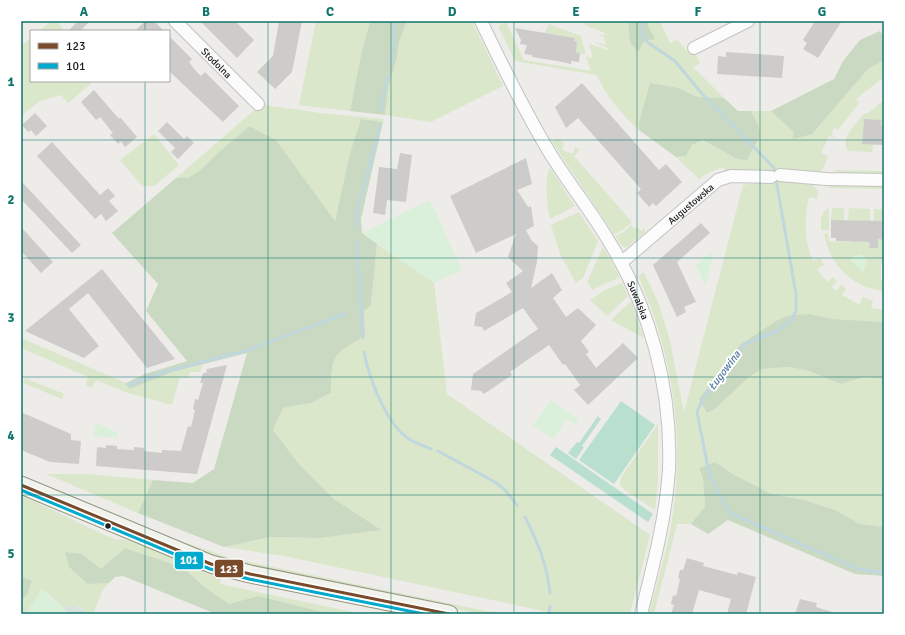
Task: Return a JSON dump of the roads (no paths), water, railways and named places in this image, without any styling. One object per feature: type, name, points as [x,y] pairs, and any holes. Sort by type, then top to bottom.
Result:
[{"type":"street","name":"Stodolna","points":[[175,21],[258,104]]},
{"type":"street","name":"Suwalska","points":[[481,21],[519,100],[548,151],[607,237],[622,262],[649,326],[661,373],[667,410],[669,462],[666,502],[660,535],[641,614]]},
{"type":"street","points":[[694,48],[748,21]]},
{"type":"street","name":"Augustowska","points":[[622,262],[718,180],[731,176],[775,176],[884,180]]},
{"type":"street","points":[[21,485],[190,557],[211,564],[250,574],[449,614]]},
{"type":"waterway","points":[[392,62],[395,21]]},
{"type":"waterway","name":"Ługowina","points":[[642,21],[642,35],[647,42],[675,61],[704,96],[774,168],[796,294],[796,311],[791,321],[777,331],[744,344],[703,398],[697,412],[709,473],[730,513],[858,569],[884,573]]},
{"type":"waterway","points":[[380,111],[388,77]]},
{"type":"waterway","points":[[357,227],[357,212],[380,126]]},
{"type":"waterway","points":[[357,242],[363,338]]},
{"type":"waterway","points":[[128,385],[164,372],[248,350],[345,314]]},
{"type":"waterway","points":[[364,352],[374,387],[393,423],[409,439],[431,449]]},
{"type":"waterway","points":[[438,451],[495,482],[505,490],[517,505]]},
{"type":"waterway","points":[[525,517],[541,554],[547,573],[550,593]]},
{"type":"waterway","points":[[549,613],[550,606]]}]
